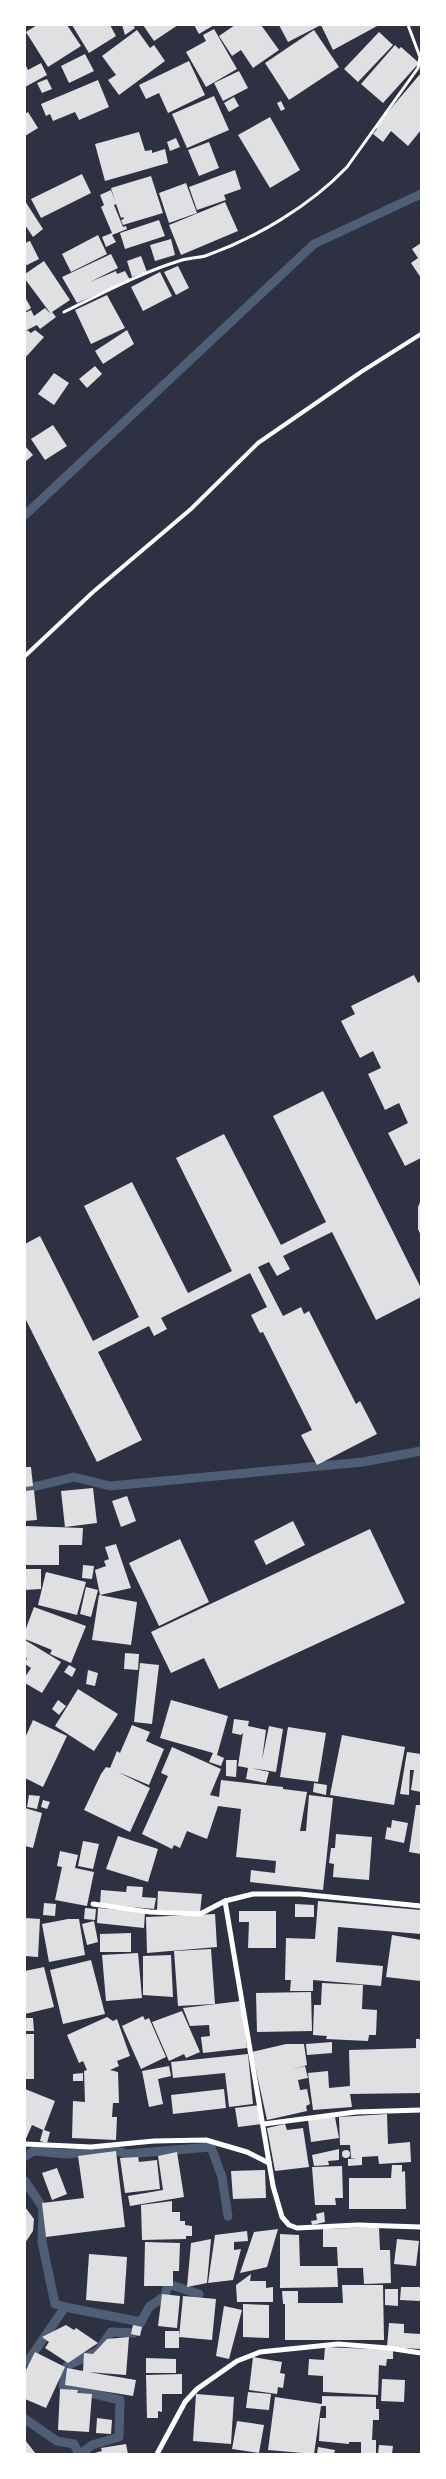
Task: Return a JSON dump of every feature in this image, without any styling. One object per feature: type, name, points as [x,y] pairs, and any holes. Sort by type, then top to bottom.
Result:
[{"type":"street","points":[[93,1904],[190,1914],[208,1912],[225,1901],[252,1894],[300,1894],[421,1906]]},
{"type":"street","points":[[225,1901],[242,1994],[248,2042],[264,2124],[269,2163],[282,2217],[289,2225],[297,2228],[358,2225],[421,2227]]},
{"type":"street","points":[[264,2124],[347,2113],[421,2110]]},
{"type":"street","points":[[25,2144],[91,2147],[154,2141],[206,2140],[247,2152],[269,2163]]},
{"type":"street","points":[[157,2454],[185,2402],[197,2389],[237,2361],[260,2352],[338,2344],[421,2353]]},
{"type":"lane","points":[[25,656],[93,592],[191,509],[258,443],[361,372],[421,334]]},
{"type":"path","points":[[64,312],[145,274],[180,260],[204,256],[241,241],[287,215],[335,180],[347,167],[418,68],[420,57],[408,25]]},
{"type":"building","points":[[37,25],[67,25],[81,46],[48,67],[26,32]]},
{"type":"building","points":[[72,25],[110,25],[116,36],[89,53]]},
{"type":"building","points":[[122,25],[133,25],[135,28],[125,35]]},
{"type":"building","points":[[143,25],[178,25],[154,41]]},
{"type":"building","points":[[194,25],[214,25],[199,34]]},
{"type":"building","points":[[235,25],[261,25],[279,50],[253,68],[241,50],[232,56],[219,36]]},
{"type":"building","points":[[279,25],[321,25],[288,42]]},
{"type":"building","points":[[321,25],[379,25],[333,50]]},
{"type":"building","points":[[214,29],[237,69],[206,87],[186,52],[206,41],[203,35]]},
{"type":"building","points":[[137,30],[150,48],[154,45],[165,61],[119,95],[108,80],[116,75],[102,56]]},
{"type":"building","points":[[314,30],[339,67],[289,100],[265,63]]},
{"type":"building","points":[[379,32],[393,45],[358,82],[344,69]]},
{"type":"building","points":[[395,45],[399,49],[401,47],[419,63],[383,103],[361,84]]},
{"type":"building","points":[[85,54],[94,71],[69,83],[61,66]]},
{"type":"building","points":[[189,61],[205,95],[168,113],[159,93],[146,99],[139,85]]},
{"type":"building","points":[[41,63],[47,75],[25,87],[25,64],[28,70]]},
{"type":"building","points":[[239,71],[248,88],[223,101],[214,83]]},
{"type":"building","points":[[421,73],[421,130],[408,146],[391,131],[383,142],[373,134],[377,129],[375,127]]},
{"type":"building","points":[[47,79],[52,89],[42,93],[37,83]]},
{"type":"building","points":[[98,80],[109,107],[79,120],[75,112],[53,121],[50,114],[46,116],[41,104]]},
{"type":"building","points":[[214,96],[229,130],[187,148],[172,114]]},
{"type":"building","points":[[234,97],[239,106],[229,112],[224,103]]},
{"type":"building","points":[[281,101],[285,109],[281,111],[277,103]]},
{"type":"building","points":[[28,112],[38,128],[25,136],[25,114]]},
{"type":"building","points":[[270,117],[300,170],[270,188],[238,135]]},
{"type":"building","points":[[139,132],[145,151],[152,150],[152,153],[165,149],[168,163],[105,181],[95,144]]},
{"type":"building","points":[[176,138],[180,147],[170,151],[167,142]]},
{"type":"building","points":[[209,142],[219,168],[199,176],[188,150]]},
{"type":"building","points":[[235,170],[241,189],[224,195],[226,200],[197,210],[189,187]]},
{"type":"building","points":[[82,174],[91,193],[41,218],[31,199]]},
{"type":"building","points":[[151,176],[163,213],[123,225],[121,220],[124,219],[123,217],[121,218],[116,204],[114,205],[123,227],[126,226],[127,229],[112,235],[116,242],[106,247],[102,237],[112,233],[101,207],[104,205],[100,195],[111,190],[115,201],[111,188]]},
{"type":"building","points":[[186,183],[197,213],[169,223],[159,193]]},
{"type":"building","points":[[25,201],[43,229],[33,237],[25,225]]},
{"type":"building","points":[[225,202],[238,231],[181,255],[169,225]]},
{"type":"building","points":[[159,220],[165,236],[125,249],[120,233]]},
{"type":"building","points":[[98,235],[107,254],[71,272],[62,254]]},
{"type":"building","points":[[171,239],[175,255],[155,261],[150,245]]},
{"type":"building","points":[[30,241],[39,259],[25,266],[25,243]]},
{"type":"building","points":[[421,243],[421,278],[411,263],[418,258],[412,249]]},
{"type":"building","points":[[111,254],[118,268],[90,282],[116,271],[117,274],[125,271],[130,280],[77,303],[62,277]]},
{"type":"building","points":[[141,256],[147,272],[132,277],[127,261]]},
{"type":"building","points":[[44,261],[70,300],[52,312],[56,317],[40,329],[37,325],[25,331],[25,313],[31,310],[34,316],[45,308],[51,314],[25,279],[25,274]]},
{"type":"building","points":[[178,266],[189,288],[176,295],[164,272]]},
{"type":"building","points":[[160,272],[172,296],[143,311],[131,287]]},
{"type":"building","points":[[107,295],[125,328],[91,344],[75,310]]},
{"type":"building","points":[[25,297],[31,308],[25,312]]},
{"type":"building","points":[[27,330],[31,333],[35,330],[44,337],[25,358],[25,333]]},
{"type":"building","points":[[127,330],[134,344],[103,364],[95,351]]},
{"type":"building","points":[[95,366],[102,374],[87,388],[79,379]]},
{"type":"building","points":[[54,373],[69,383],[54,405],[38,394]]},
{"type":"building","points":[[53,425],[67,446],[45,460],[31,439]]},
{"type":"building","points":[[25,446],[33,455],[25,462]]},
{"type":"building","points":[[414,975],[418,983],[421,981],[421,1158],[405,1166],[388,1133],[408,1123],[399,1103],[385,1110],[368,1074],[381,1068],[373,1051],[360,1058],[341,1021],[355,1014],[351,1006]]},
{"type":"building","points":[[323,1091],[421,1288],[421,1297],[376,1320],[332,1232],[283,1256],[290,1269],[277,1276],[269,1262],[258,1267],[283,1316],[301,1307],[304,1314],[309,1311],[356,1404],[360,1401],[377,1434],[317,1465],[301,1435],[312,1430],[263,1332],[260,1333],[251,1315],[267,1307],[250,1273],[161,1318],[167,1329],[154,1336],[149,1326],[98,1352],[142,1440],[97,1462],[25,1318],[25,1244],[40,1236],[93,1341],[139,1317],[84,1206],[132,1182],[188,1293],[232,1271],[176,1158],[224,1134],[281,1245],[326,1222],[273,1116]]},
{"type":"building","points":[[421,1200],[421,1236],[418,1229],[418,1207]]},
{"type":"building","points":[[25,1467],[31,1467],[33,1486],[25,1487]]},
{"type":"building","points":[[93,1488],[97,1523],[65,1527],[61,1491]]},
{"type":"building","points":[[34,1490],[37,1520],[25,1521],[25,1491]]},
{"type":"building","points":[[127,1496],[136,1521],[121,1527],[112,1501]]},
{"type":"building","points":[[293,1521],[305,1545],[266,1565],[254,1541]]},
{"type":"building","points":[[25,1526],[83,1528],[82,1545],[59,1545],[59,1565],[25,1565]]},
{"type":"building","points":[[370,1529],[405,1603],[219,1689],[204,1658],[171,1673],[151,1632]]},
{"type":"building","points":[[180,1539],[209,1602],[159,1626],[129,1563]]},
{"type":"building","points":[[116,1544],[131,1588],[100,1595],[95,1570],[106,1566],[104,1561],[109,1559],[105,1547]]},
{"type":"building","points":[[83,1565],[94,1566],[92,1579],[82,1578]]},
{"type":"building","points":[[25,1569],[41,1569],[41,1589],[25,1590]]},
{"type":"building","points":[[46,1572],[86,1582],[77,1615],[38,1605]]},
{"type":"building","points":[[86,1587],[98,1590],[91,1617],[80,1614]]},
{"type":"building","points":[[99,1595],[137,1602],[131,1645],[92,1640]]},
{"type":"building","points":[[34,1607],[86,1626],[71,1663],[50,1654],[52,1650],[25,1639],[25,1631]]},
{"type":"building","points":[[25,1640],[61,1662],[42,1693],[25,1683],[25,1677],[31,1668],[25,1664],[27,1658],[25,1657]]},
{"type":"building","points":[[125,1653],[139,1654],[138,1670],[124,1669]]},
{"type":"building","points":[[140,1663],[159,1665],[152,1724],[134,1722]]},
{"type":"building","points":[[69,1665],[76,1669],[72,1677],[64,1672]]},
{"type":"building","points":[[88,1670],[98,1673],[95,1686],[86,1684]]},
{"type":"building","points":[[78,1689],[118,1714],[94,1751],[55,1726]]},
{"type":"building","points":[[58,1700],[66,1706],[59,1715],[52,1709]]},
{"type":"building","points":[[171,1700],[228,1716],[217,1755],[224,1758],[221,1766],[209,1762],[213,1753],[160,1738]]},
{"type":"building","points":[[234,1719],[249,1721],[248,1726],[266,1730],[262,1760],[269,1726],[283,1729],[276,1772],[251,1768],[269,1772],[266,1783],[246,1779],[248,1768],[238,1766],[243,1733],[241,1735],[232,1733]]},
{"type":"building","points":[[33,1720],[67,1736],[43,1787],[25,1778],[25,1738]]},
{"type":"building","points":[[132,1725],[150,1732],[146,1741],[164,1749],[149,1785],[118,1772],[150,1788],[130,1832],[84,1810],[101,1774],[106,1767],[110,1768],[117,1751],[120,1753]]},
{"type":"building","points":[[288,1727],[326,1733],[318,1782],[280,1777]]},
{"type":"building","points":[[342,1735],[405,1747],[394,1805],[330,1795]]},
{"type":"building","points":[[172,1747],[221,1769],[210,1795],[219,1797],[221,1780],[283,1787],[283,1789],[307,1792],[300,1831],[306,1831],[309,1795],[333,1798],[323,1890],[250,1882],[251,1870],[275,1873],[276,1861],[236,1857],[241,1809],[218,1806],[207,1839],[187,1831],[180,1848],[174,1845],[172,1849],[142,1834],[168,1776],[161,1773]]},
{"type":"building","points":[[407,1752],[421,1754],[421,1792],[411,1790],[414,1770],[410,1770],[409,1795],[400,1794]]},
{"type":"building","points":[[226,1760],[237,1760],[236,1777],[226,1776]]},
{"type":"building","points":[[314,1783],[327,1785],[326,1795],[313,1792]]},
{"type":"building","points":[[29,1795],[40,1796],[37,1809],[27,1807]]},
{"type":"building","points":[[43,1800],[50,1802],[47,1809],[41,1807]]},
{"type":"building","points":[[416,1805],[421,1805],[421,1854],[409,1852]]},
{"type":"building","points":[[25,1808],[42,1813],[33,1848],[25,1846]]},
{"type":"building","points":[[392,1820],[408,1823],[404,1843],[385,1839],[387,1827],[391,1828]]},
{"type":"building","points":[[336,1834],[372,1837],[369,1880],[333,1877],[334,1864],[329,1863],[331,1848],[335,1848]]},
{"type":"building","points":[[118,1836],[158,1849],[148,1882],[106,1869]]},
{"type":"building","points":[[83,1841],[99,1844],[93,1869],[78,1866]]},
{"type":"building","points":[[60,1851],[78,1855],[75,1868],[94,1872],[87,1906],[55,1900],[62,1867],[57,1866]]},
{"type":"building","points":[[127,1886],[143,1887],[142,1897],[156,1898],[154,1909],[100,1904],[101,1890],[126,1892]]},
{"type":"building","points":[[158,1891],[202,1894],[200,1913],[157,1910]]},
{"type":"building","points":[[318,1901],[421,1910],[421,1934],[338,1927],[336,1962],[383,1966],[381,1986],[313,1980],[313,1991],[290,1991],[291,1980],[285,1980],[286,1938],[315,1939]]},
{"type":"building","points":[[44,1903],[56,1904],[55,1916],[43,1915]]},
{"type":"building","points":[[295,1904],[314,1905],[314,1917],[295,1917]]},
{"type":"building","points":[[85,1908],[96,1909],[95,1920],[84,1919]]},
{"type":"building","points":[[98,1908],[145,1912],[144,1928],[97,1923]]},
{"type":"building","points":[[239,1911],[276,1911],[276,1948],[248,1948],[249,1922],[239,1922]]},
{"type":"building","points":[[215,1914],[217,1947],[147,1953],[146,1917]]},
{"type":"building","points":[[25,1918],[40,1919],[38,1957],[25,1956]]},
{"type":"building","points":[[79,1919],[85,1955],[49,1962],[42,1924]]},
{"type":"building","points":[[94,1921],[98,1942],[87,1945],[82,1924]]},
{"type":"building","points":[[131,1933],[131,1952],[100,1952],[100,1934]]},
{"type":"building","points":[[392,1935],[421,1940],[421,1981],[386,1977]]},
{"type":"building","points":[[211,1949],[215,2004],[178,2006],[174,1951]]},
{"type":"building","points":[[138,1953],[142,1998],[106,2001],[102,1955]]},
{"type":"building","points":[[171,1955],[173,1997],[143,1995],[143,1956]]},
{"type":"building","points":[[91,1960],[105,2014],[63,2024],[50,1970]]},
{"type":"building","points":[[44,1967],[54,2007],[25,2014],[25,1971]]},
{"type":"building","points":[[322,1983],[363,1985],[362,2009],[377,2010],[376,2035],[369,2035],[368,2041],[326,2039],[327,2036],[313,2035],[314,2005],[321,2005]]},
{"type":"building","points":[[311,1992],[312,2031],[257,2032],[256,1993]]},
{"type":"building","points":[[241,2001],[247,2048],[203,2053],[201,2037],[210,2036],[209,2025],[190,2026],[183,2008]]},
{"type":"building","points":[[182,2011],[200,2052],[186,2058],[184,2054],[169,2061],[152,2022]]},
{"type":"building","points":[[143,2016],[145,2020],[149,2018],[166,2057],[141,2069],[122,2026]]},
{"type":"building","points":[[107,2017],[113,2021],[117,2019],[130,2056],[117,2061],[119,2066],[110,2070],[118,2072],[119,2103],[113,2103],[112,2117],[117,2117],[116,2140],[72,2138],[73,2101],[85,2102],[84,2071],[87,2070],[83,2061],[79,2063],[67,2035]]},
{"type":"building","points":[[25,2018],[33,2018],[34,2031],[25,2031]]},
{"type":"building","points":[[25,2034],[34,2034],[34,2079],[25,2079]]},
{"type":"building","points":[[416,2039],[421,2039],[421,2093],[350,2094],[352,2107],[313,2110],[308,2073],[328,2071],[329,2088],[350,2086],[349,2050],[416,2048]]},
{"type":"building","points":[[332,2042],[332,2053],[307,2055],[306,2044]]},
{"type":"building","points":[[286,2044],[304,2044],[307,2065],[291,2070],[305,2066],[308,2078],[298,2080],[300,2090],[307,2089],[310,2104],[306,2106],[307,2111],[267,2120],[252,2052]]},
{"type":"building","points":[[248,2054],[253,2104],[229,2107],[225,2073],[173,2078],[171,2062]]},
{"type":"building","points":[[169,2066],[171,2076],[158,2079],[163,2104],[149,2107],[142,2071]]},
{"type":"building","points":[[83,2073],[83,2081],[73,2081],[73,2074]]},
{"type":"building","points":[[25,2089],[55,2101],[44,2130],[50,2132],[47,2143],[40,2141],[43,2130],[32,2125],[25,2141]]},
{"type":"building","points":[[224,2089],[226,2108],[173,2114],[171,2095]]},
{"type":"building","points":[[260,2105],[262,2124],[238,2127],[235,2108]]},
{"type":"building","points":[[387,2114],[388,2144],[410,2142],[411,2162],[379,2164],[378,2156],[362,2157],[362,2165],[348,2166],[348,2159],[357,2158],[351,2158],[350,2145],[340,2145],[339,2117]]},
{"type":"building","points":[[335,2117],[339,2138],[311,2142],[308,2120]]},
{"type":"building","points":[[285,2124],[287,2130],[303,2128],[309,2167],[275,2171],[267,2128]]},
{"type":"building","points":[[339,2149],[339,2160],[328,2161],[329,2165],[314,2166],[312,2155]]},
{"type":"building","points":[[346,2150],[350,2154],[346,2158],[342,2154]]},
{"type":"building","points":[[116,2151],[125,2227],[46,2237],[42,2203],[84,2198],[78,2156]]},
{"type":"building","points":[[177,2152],[184,2197],[130,2206],[128,2196],[163,2190],[158,2156]]},
{"type":"building","points":[[138,2157],[139,2162],[157,2160],[160,2189],[125,2193],[120,2158]]},
{"type":"building","points":[[392,2165],[402,2165],[402,2172],[405,2171],[406,2209],[349,2209],[349,2178],[391,2178]]},
{"type":"building","points":[[342,2166],[343,2198],[335,2198],[336,2205],[315,2205],[312,2167]]},
{"type":"building","points":[[57,2168],[67,2194],[52,2200],[42,2173]]},
{"type":"building","points":[[265,2170],[266,2198],[233,2199],[231,2171]]},
{"type":"building","points":[[172,2201],[172,2212],[180,2212],[180,2221],[185,2221],[185,2225],[192,2226],[192,2236],[186,2236],[186,2239],[142,2240],[141,2205]]},
{"type":"building","points":[[25,2207],[34,2219],[33,2231],[25,2243]]},
{"type":"building","points":[[324,2212],[325,2222],[312,2225],[311,2221],[317,2220],[316,2214]]},
{"type":"building","points":[[379,2227],[380,2250],[390,2250],[391,2283],[364,2284],[363,2268],[337,2268],[338,2287],[280,2288],[280,2234],[299,2235],[300,2266],[338,2266],[337,2247],[323,2247],[323,2229]]},
{"type":"building","points":[[278,2229],[267,2267],[240,2273],[254,2232]]},
{"type":"building","points":[[247,2231],[248,2241],[234,2242],[234,2250],[241,2249],[233,2280],[208,2283],[215,2235]]},
{"type":"building","points":[[211,2239],[207,2283],[187,2287],[191,2243]]},
{"type":"building","points":[[397,2239],[419,2241],[416,2266],[394,2264]]},
{"type":"building","points":[[145,2242],[180,2243],[179,2271],[173,2271],[173,2286],[144,2286]]},
{"type":"building","points":[[89,2254],[127,2257],[124,2304],[86,2300]]},
{"type":"building","points":[[251,2274],[250,2281],[266,2281],[266,2288],[273,2287],[273,2302],[237,2302],[236,2285]]},
{"type":"building","points":[[342,2285],[383,2285],[384,2340],[285,2340],[285,2304],[283,2304],[282,2291],[298,2291],[298,2303],[343,2303]]},
{"type":"building","points":[[401,2287],[421,2287],[421,2301],[400,2300]]},
{"type":"building","points":[[385,2289],[398,2289],[398,2306],[385,2305]]},
{"type":"building","points":[[162,2294],[180,2296],[177,2328],[158,2326]]},
{"type":"building","points":[[183,2296],[216,2299],[212,2340],[179,2337]]},
{"type":"building","points":[[243,2304],[269,2305],[269,2338],[243,2337]]},
{"type":"building","points":[[224,2306],[242,2310],[229,2359],[216,2356]]},
{"type":"building","points":[[389,2323],[404,2324],[404,2333],[421,2334],[421,2349],[387,2347]]},
{"type":"building","points":[[66,2325],[74,2330],[76,2328],[98,2343],[68,2363],[45,2348],[49,2342],[42,2337]]},
{"type":"building","points":[[133,2325],[142,2327],[140,2336],[131,2334]]},
{"type":"building","points":[[165,2331],[179,2331],[179,2348],[165,2348]]},
{"type":"building","points":[[129,2337],[126,2375],[88,2372],[136,2380],[133,2396],[65,2385],[67,2368],[83,2371],[84,2353],[93,2354],[107,2339]]},
{"type":"building","points":[[325,2347],[393,2350],[393,2359],[387,2359],[386,2366],[379,2365],[378,2395],[323,2392],[323,2376],[308,2375],[309,2359],[324,2360]]},
{"type":"building","points":[[35,2352],[65,2367],[46,2408],[25,2399],[25,2372]]},
{"type":"building","points":[[253,2357],[282,2362],[280,2373],[285,2374],[283,2388],[278,2387],[277,2394],[249,2390]]},
{"type":"building","points":[[146,2358],[176,2359],[176,2373],[146,2373]]},
{"type":"building","points":[[182,2374],[182,2394],[162,2394],[162,2412],[158,2411],[158,2418],[147,2418],[146,2375]]},
{"type":"building","points":[[382,2379],[405,2380],[404,2402],[381,2401]]},
{"type":"building","points":[[60,2389],[78,2390],[77,2393],[92,2394],[89,2432],[58,2430]]},
{"type":"building","points":[[248,2392],[271,2394],[269,2410],[246,2408]]},
{"type":"building","points":[[196,2394],[234,2397],[231,2444],[193,2441]]},
{"type":"building","points":[[322,2396],[376,2397],[376,2409],[379,2409],[379,2420],[373,2420],[372,2440],[376,2440],[376,2454],[361,2454],[361,2442],[349,2442],[349,2444],[319,2441],[320,2418],[326,2418],[326,2406],[321,2406],[314,2454],[268,2450],[275,2397],[322,2404]]},
{"type":"building","points":[[97,2418],[112,2420],[111,2434],[96,2433]]},
{"type":"building","points":[[237,2421],[264,2425],[259,2453],[232,2449]]},
{"type":"building","points":[[25,2440],[36,2454],[25,2454]]},
{"type":"building","points":[[126,2444],[128,2454],[91,2454],[102,2451],[101,2448]]},
{"type":"building","points":[[379,2445],[393,2446],[392,2454],[378,2454]]},
{"type":"building","points":[[318,2447],[335,2450],[334,2454],[317,2454]]},
{"type":"waterway","points":[[25,515],[314,244],[421,194]]},
{"type":"waterway","points":[[25,1489],[74,1477],[110,1486],[363,1462],[421,1451]]},
{"type":"waterway","points":[[25,2156],[34,2151],[66,2154],[114,2150],[127,2154],[211,2147],[222,2177],[228,2216]]},
{"type":"waterway","points":[[25,2181],[43,2208],[42,2242],[55,2304],[65,2307],[28,2361],[25,2361]]},
{"type":"waterway","points":[[65,2307],[141,2322],[149,2307],[165,2296],[168,2284],[199,2294]]},
{"type":"waterway","points":[[83,2454],[92,2445],[119,2437],[120,2400],[82,2391],[78,2388],[63,2386],[67,2366],[98,2351],[111,2332],[134,2333],[141,2322]]},
{"type":"waterway","points":[[25,2419],[57,2441],[74,2444],[79,2454]]}]
